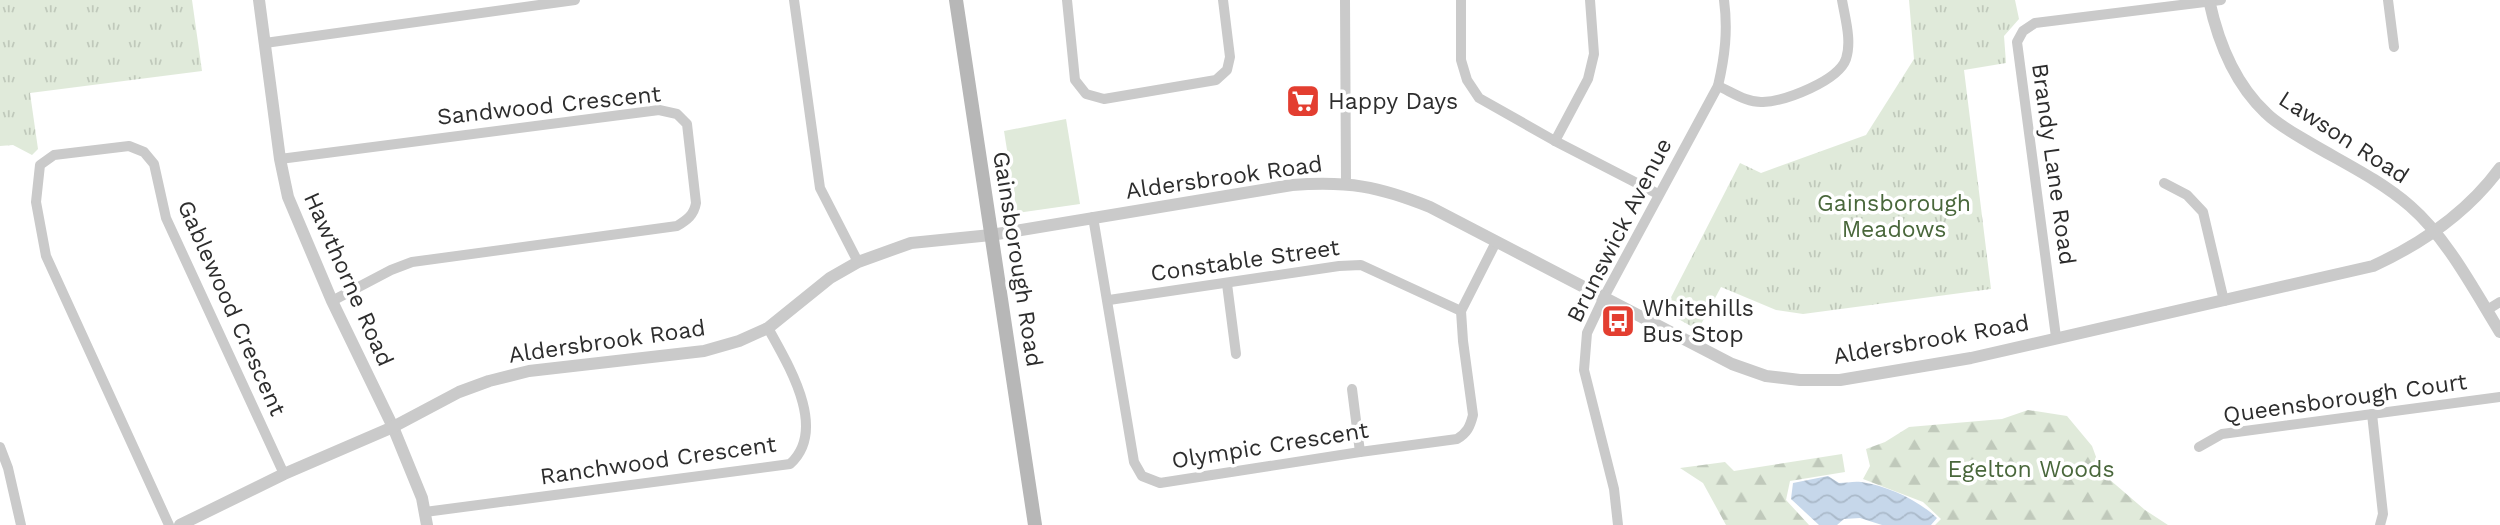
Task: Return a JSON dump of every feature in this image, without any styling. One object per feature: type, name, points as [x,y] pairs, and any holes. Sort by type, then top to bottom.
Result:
[{"type":"main road","name":"Gainsborough Road","points":[[956,0],[1035,525]]},
{"type":"street","name":"Hawthorne Road","points":[[259,0],[280,159],[291,206],[332,301],[393,427],[426,518]]},
{"type":"street","points":[[265,43],[575,0]]},
{"type":"street","points":[[794,0],[820,188],[858,262]]},
{"type":"street","points":[[1068,0],[1075,80],[1086,94],[1104,99],[1216,80],[1227,70],[1230,57],[1223,0]]},
{"type":"street","points":[[1345,0],[1346,183]]},
{"type":"street","points":[[1461,0],[1461,60],[1467,80],[1479,98],[1658,194]]},
{"type":"street","points":[[1555,141],[1588,79],[1594,54],[1590,0]]},
{"type":"street","name":"Brunswick Avenue","points":[[1618,525],[1614,489],[1584,370],[1587,332],[1658,194],[1718,86],[1726,55],[1724,0]]},
{"type":"street","points":[[1718,86],[1748,100],[1763,102],[1795,95],[1837,73],[1846,60],[1849,46],[1842,0]]},
{"type":"street","points":[[2388,0],[2394,47]]},
{"type":"street","name":"Lawson Road","points":[[2213,1],[2220,43],[2242,84],[2266,114],[2384,186],[2411,207],[2435,232],[2500,332]]},
{"type":"street","name":"Brandy Lane Road","points":[[2056,337],[2017,42],[2023,31],[2035,23],[2213,1]]},
{"type":"street","name":"Sandwood Crescent","points":[[280,159],[659,110],[677,114],[687,124],[696,203],[688,220],[677,226],[412,262],[332,301]]},
{"type":"street","name":"Gablewood Crescent","points":[[169,525],[47,257],[36,202],[40,164],[54,155],[130,146],[144,152],[154,164],[166,218],[284,474]]},
{"type":"street","name":"Aldersbrook Road","points":[[180,525],[284,474],[393,427],[459,392],[489,381],[529,371],[704,351],[738,341],[768,328],[830,278],[858,262],[911,243],[991,235],[1292,184],[1346,183],[1394,192],[1430,207],[1732,364],[1766,376],[1800,380],[1840,380],[1971,358],[2373,266],[2405,252],[2435,232],[2484,189],[2500,168]]},
{"type":"street","points":[[2164,183],[2187,195],[2203,212],[2224,301]]},
{"type":"street","name":"Olympic Crescent","points":[[1093,218],[1109,300],[1134,462],[1142,476],[1160,483],[1457,439],[1465,435],[1473,415],[1461,311]]},
{"type":"street","points":[[1461,311],[1496,242]]},
{"type":"street","name":"Constable Street","points":[[1109,300],[1361,265],[1461,311]]},
{"type":"street","points":[[1227,284],[1236,354]]},
{"type":"street","points":[[2487,310],[2500,302]]},
{"type":"street","name":"Ranchwood Crescent","points":[[426,518],[790,464],[802,451],[805,415],[799,387],[768,328]]},
{"type":"street","points":[[1352,389],[1360,452]]},
{"type":"street","name":"Queensborough Court","points":[[2199,447],[2222,434],[2500,397]]},
{"type":"street","points":[[2372,414],[2383,514],[2381,525]]},
{"type":"street","points":[[0,447],[8,468],[21,525]]},
{"type":"green space","points":[[0,0],[192,0],[202,71],[30,93],[38,149],[32,155],[13,145],[0,146]]},
{"type":"green space","name":"Gainsborough Meadows","points":[[1909,0],[2015,0],[2019,19],[2004,36],[2006,63],[1964,70],[1991,289],[1803,314],[1776,310],[1721,287],[1698,330],[1664,311],[1740,163],[1761,173],[1866,135],[1914,59]]},
{"type":"green space","points":[[1066,119],[1080,204],[1017,213],[1004,131]]},
{"type":"green space","name":"Egelton Woods","points":[[2028,410],[2067,416],[2092,446],[2102,473],[2145,510],[2168,525],[1935,525],[1941,519],[1923,502],[1863,479],[1870,466],[1866,449],[1885,442],[1909,427],[2002,419]]},
{"type":"green space","points":[[1842,454],[1845,472],[1790,481],[1786,500],[1809,525],[1726,525],[1703,483],[1680,468],[1725,462],[1734,471]]},
{"type":"water","points":[[1828,476],[1839,483],[1861,482],[1892,490],[1921,505],[1937,518],[1931,525],[1882,525],[1860,518],[1844,519],[1837,525],[1819,525],[1791,499],[1793,483]]},
{"type":"place","name":"Happy Days","points":[[1303,101]]},
{"type":"place","name":"Whitehills Bus Stop","points":[[1618,321]]}]
